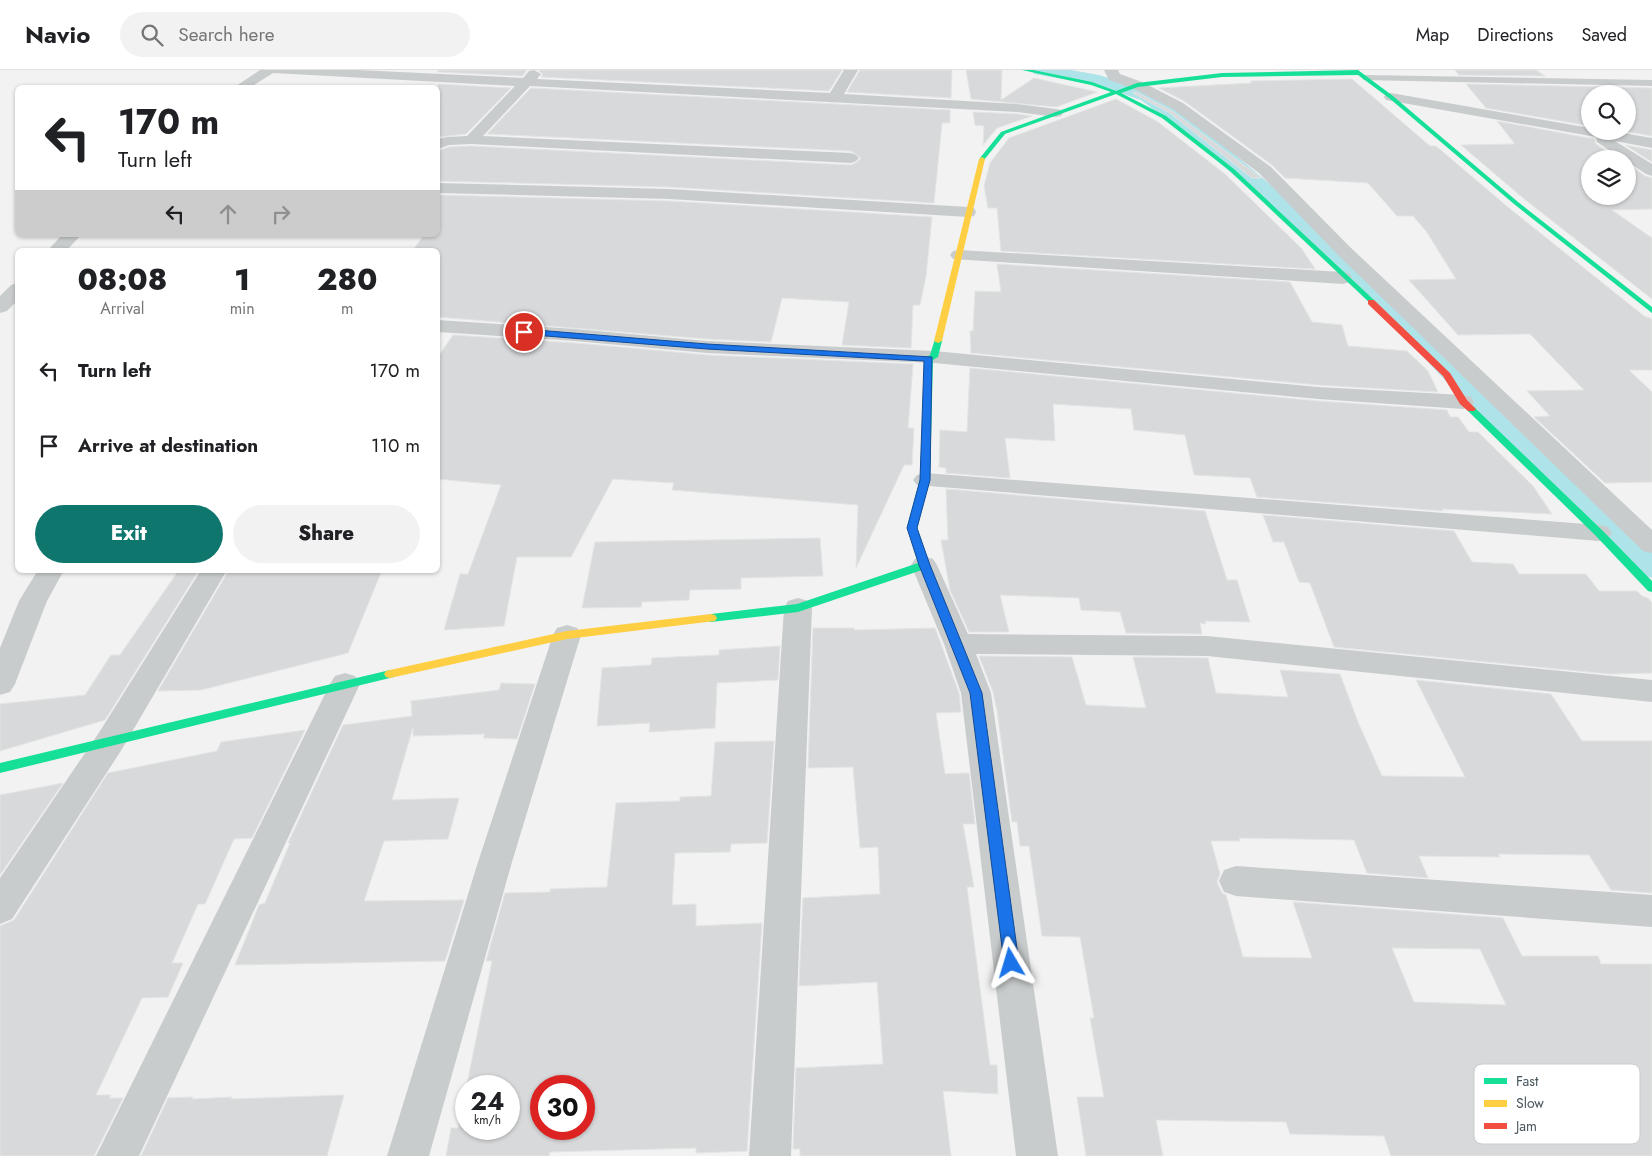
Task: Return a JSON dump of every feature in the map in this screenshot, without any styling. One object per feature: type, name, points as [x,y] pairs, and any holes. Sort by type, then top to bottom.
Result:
[{"type":"street","points":[[244,85],[269,70]]},
{"type":"street","points":[[276,70],[372,73],[457,80],[595,85],[707,85],[835,97],[1017,108],[1056,113]]},
{"type":"street","points":[[444,90],[468,70]]},
{"type":"street","points":[[471,140],[525,82],[539,70]]},
{"type":"street","points":[[835,97],[850,70]]},
{"type":"street","points":[[1025,70],[1092,84],[1118,92],[1164,117],[1232,170],[1343,278],[1447,375],[1463,402],[1599,533],[1652,588]]},
{"type":"street","points":[[1111,70],[1114,78],[1137,85],[1178,106],[1265,170],[1344,251],[1652,544]]},
{"type":"street","points":[[357,85],[372,73]]},
{"type":"street","points":[[1036,1156],[976,693],[958,644],[924,565],[912,528],[925,480],[931,358],[959,255],[980,161],[1004,133],[1137,85],[1222,75],[1360,74],[1391,97],[1516,203],[1652,311]]},
{"type":"street","points":[[595,85],[605,75]]},
{"type":"street","points":[[1391,97],[1581,130]]},
{"type":"street","points":[[440,143],[446,141],[471,140],[851,158]]},
{"type":"street","points":[[1604,140],[1652,171]]},
{"type":"street","points":[[1636,140],[1652,143]]},
{"type":"street","points":[[440,188],[669,194],[968,212]]},
{"type":"street","points":[[59,248],[70,237]]},
{"type":"street","points":[[959,255],[1343,278]]},
{"type":"street","points":[[0,307],[15,292]]},
{"type":"street","points":[[440,326],[575,335],[707,347],[931,358],[1318,393],[1463,402]]},
{"type":"street","points":[[925,480],[1599,533]]},
{"type":"street","points":[[0,768],[345,684],[567,635],[798,608],[924,565]]},
{"type":"street","points":[[0,684],[33,601],[49,573]]},
{"type":"street","points":[[0,908],[111,740],[212,573]]},
{"type":"street","points":[[770,1156],[798,608]]},
{"type":"street","points":[[408,1156],[494,862],[567,635]]},
{"type":"street","points":[[958,644],[1206,646],[1652,692]]},
{"type":"street","points":[[118,1156],[345,684]]},
{"type":"street","points":[[1236,881],[1652,911]]},
{"type":"lane","points":[[1360,74],[1652,83]]},
{"type":"building","points":[[438,70],[527,70],[522,76],[438,72]]},
{"type":"building","points":[[538,70],[842,70],[829,91],[541,77],[543,74]]},
{"type":"building","points":[[860,70],[952,70],[951,98],[847,92]]},
{"type":"building","points":[[966,70],[1002,70],[1001,100],[1034,78],[1097,92],[1056,107],[971,99]]},
{"type":"building","points":[[1455,70],[1536,70],[1545,76],[1459,75]]},
{"type":"building","points":[[1352,79],[1430,146],[1436,146],[1509,208],[1644,316],[1652,319],[1652,370],[1629,370],[1652,392],[1652,482],[1605,483],[1534,417],[1550,416],[1527,391],[1584,390],[1530,334],[1458,335],[1409,280],[1456,279],[1426,231],[1413,216],[1397,216],[1368,183],[1285,178],[1272,165],[1184,101],[1159,88],[1252,83],[1250,81]]},
{"type":"building","points":[[438,84],[511,88],[466,134],[440,137],[440,85]]},
{"type":"building","points":[[1466,84],[1581,86],[1581,124],[1486,108]]},
{"type":"building","points":[[531,88],[950,110],[950,123],[942,123],[934,203],[669,187],[440,181],[440,150],[449,147],[471,146],[851,165],[861,158],[851,151],[487,134]]},
{"type":"building","points":[[1636,88],[1652,88],[1652,136],[1636,133]]},
{"type":"building","points":[[1136,92],[1172,111],[1261,178],[1252,178],[1170,113],[1133,93]]},
{"type":"building","points":[[1116,99],[1158,122],[1225,174],[1302,249],[1315,269],[1001,251],[997,208],[988,208],[984,186],[990,163],[1009,138]]},
{"type":"building","points":[[973,112],[1032,116],[997,128],[983,145],[984,126],[975,125]]},
{"type":"building","points":[[1497,121],[1581,137],[1581,140],[1594,140],[1596,144],[1605,150],[1581,150],[1581,205],[1636,205],[1636,170],[1652,178],[1652,209],[1612,210],[1652,238],[1652,299],[1523,198],[1461,145],[1515,144]]},
{"type":"building","points":[[1625,145],[1652,150],[1652,162],[1636,152],[1636,150]]},
{"type":"building","points":[[440,195],[669,201],[932,217],[926,276],[920,305],[913,305],[911,348],[842,345],[849,302],[782,298],[771,342],[707,339],[440,317],[440,248],[414,248],[423,237],[440,237]]},
{"type":"building","points":[[997,264],[1290,282],[1312,322],[1342,325],[1348,346],[1407,351],[1428,371],[1438,392],[1318,385],[971,353],[970,331],[973,331],[975,291],[1001,292]]},
{"type":"building","points":[[453,335],[575,343],[707,355],[913,364],[908,428],[914,428],[912,465],[904,465],[856,568],[858,505],[672,490],[674,483],[613,479],[571,557],[517,557],[504,626],[444,630],[460,574],[468,574],[501,485],[440,479],[440,354]]},
{"type":"building","points":[[970,368],[1318,401],[1447,410],[1450,417],[1458,417],[1469,432],[1478,432],[1533,486],[1552,514],[1442,509],[1443,511],[1257,497],[1250,478],[1194,475],[1185,435],[1134,430],[1131,409],[1053,404],[1055,441],[1005,438],[1010,478],[946,473],[946,468],[939,467],[940,430],[967,432]]},
{"type":"building","points":[[946,489],[1205,511],[1227,580],[1237,580],[1250,622],[1205,621],[1206,624],[1200,623],[1202,634],[1126,633],[1120,612],[1081,610],[1079,598],[1000,595],[1009,632],[969,632],[950,590],[941,540],[948,540]]},
{"type":"building","points":[[1263,515],[1454,531],[1472,562],[1513,564],[1519,574],[1586,574],[1599,591],[1637,591],[1652,603],[1652,673],[1609,674],[1334,647],[1310,583],[1299,582],[1284,542],[1273,542]]},
{"type":"building","points":[[820,538],[823,576],[741,578],[741,589],[690,590],[689,600],[642,602],[641,607],[582,608],[595,542]]},
{"type":"building","points":[[177,573],[197,573],[105,720],[0,751],[0,704],[85,695],[111,655],[120,655]]},
{"type":"building","points":[[227,573],[381,573],[348,653],[201,690],[158,691]]},
{"type":"building","points":[[813,628],[854,628],[854,630],[935,628],[959,693],[961,712],[936,713],[945,774],[969,773],[975,824],[963,824],[974,887],[967,887],[990,1065],[997,1065],[998,1094],[943,1091],[951,1156],[800,1156],[800,1149],[793,1149],[796,1068],[883,1064],[877,982],[799,986],[803,898],[880,894],[878,847],[860,848],[853,767],[808,768]]},
{"type":"building","points":[[780,646],[778,680],[717,683],[715,728],[649,732],[650,723],[597,726],[602,668],[651,665],[652,658],[719,655],[719,650]]},
{"type":"building","points":[[979,656],[1072,657],[1086,705],[1146,708],[1133,657],[1208,658],[1216,693],[1288,697],[1280,670],[1340,674],[1358,722],[1382,776],[1465,777],[1416,680],[1551,694],[1582,741],[1652,741],[1652,893],[1611,890],[1589,855],[1498,854],[1500,857],[1419,856],[1428,878],[1367,873],[1354,840],[1239,838],[1240,841],[1211,841],[1220,874],[1217,882],[1222,893],[1226,895],[1243,957],[1312,958],[1293,902],[1503,918],[1522,956],[1598,956],[1601,964],[1652,964],[1652,1156],[1391,1156],[1384,1136],[1290,1134],[1286,1122],[1156,1120],[1163,1156],[1086,1156],[1077,1097],[1104,1097],[1090,1018],[1094,1018],[1080,937],[1042,936],[1029,846],[1020,846],[1017,822],[1012,822],[993,692]],"holes":[[[1392,948],[1480,949],[1506,1005],[1414,1002]]]},
{"type":"building","points":[[501,683],[535,684],[517,739],[483,738],[485,734],[413,736],[413,727],[392,800],[459,798],[448,839],[384,841],[364,901],[464,900],[445,961],[235,965],[259,905],[265,903],[290,843],[288,843],[343,725],[412,716],[411,701],[499,690]]},
{"type":"building","points":[[305,730],[252,838],[234,839],[205,904],[198,904],[172,963],[183,963],[168,997],[142,998],[96,1095],[111,1095],[109,1098],[123,1098],[94,1156],[0,1156],[0,926],[14,920],[108,773],[217,751],[221,742]]},
{"type":"building","points":[[774,741],[767,843],[731,844],[730,852],[675,853],[672,905],[696,904],[696,926],[762,923],[747,1151],[696,1153],[696,1148],[550,1152],[549,1156],[446,1156],[451,1128],[455,1128],[455,1140],[520,1140],[520,1075],[469,1075],[492,961],[486,961],[505,893],[550,892],[550,889],[607,887],[616,803],[680,801],[680,797],[711,796],[715,742]]},
{"type":"building","points":[[63,783],[0,875],[0,795]]},
{"type":"building","points":[[344,1095],[327,1156],[141,1156],[168,1098],[232,1097],[231,1099]]},
{"type":"waterway","points":[[1040,70],[1099,80],[1147,96],[1201,136],[1290,213],[1406,323],[1485,406],[1652,566]]},
{"type":"traffic: fast","points":[[1025,70],[1092,84],[1118,93],[1164,117],[1232,170],[1371,302]]},
{"type":"traffic: fast","points":[[1355,70],[1391,97],[1516,203],[1652,311]]},
{"type":"traffic: fast","points":[[982,159],[1003,133],[1137,85],[1222,75],[1358,73]]},
{"type":"traffic: fast","points":[[711,618],[798,608],[924,565],[912,527],[925,480],[929,358],[934,357],[938,341]]},
{"type":"traffic: fast","points":[[1471,409],[1599,533],[1652,588]]},
{"type":"traffic: fast","points":[[0,768],[390,674]]},
{"type":"traffic: slow","points":[[938,341],[982,159]]},
{"type":"traffic: slow","points":[[390,674],[567,635],[711,618]]},
{"type":"traffic: jam","points":[[1371,302],[1447,375],[1463,402],[1471,409]]},
{"type":"route","points":[[524,332],[707,347],[929,358],[925,480],[912,528],[924,565],[958,644],[976,693],[1011,963]]}]
